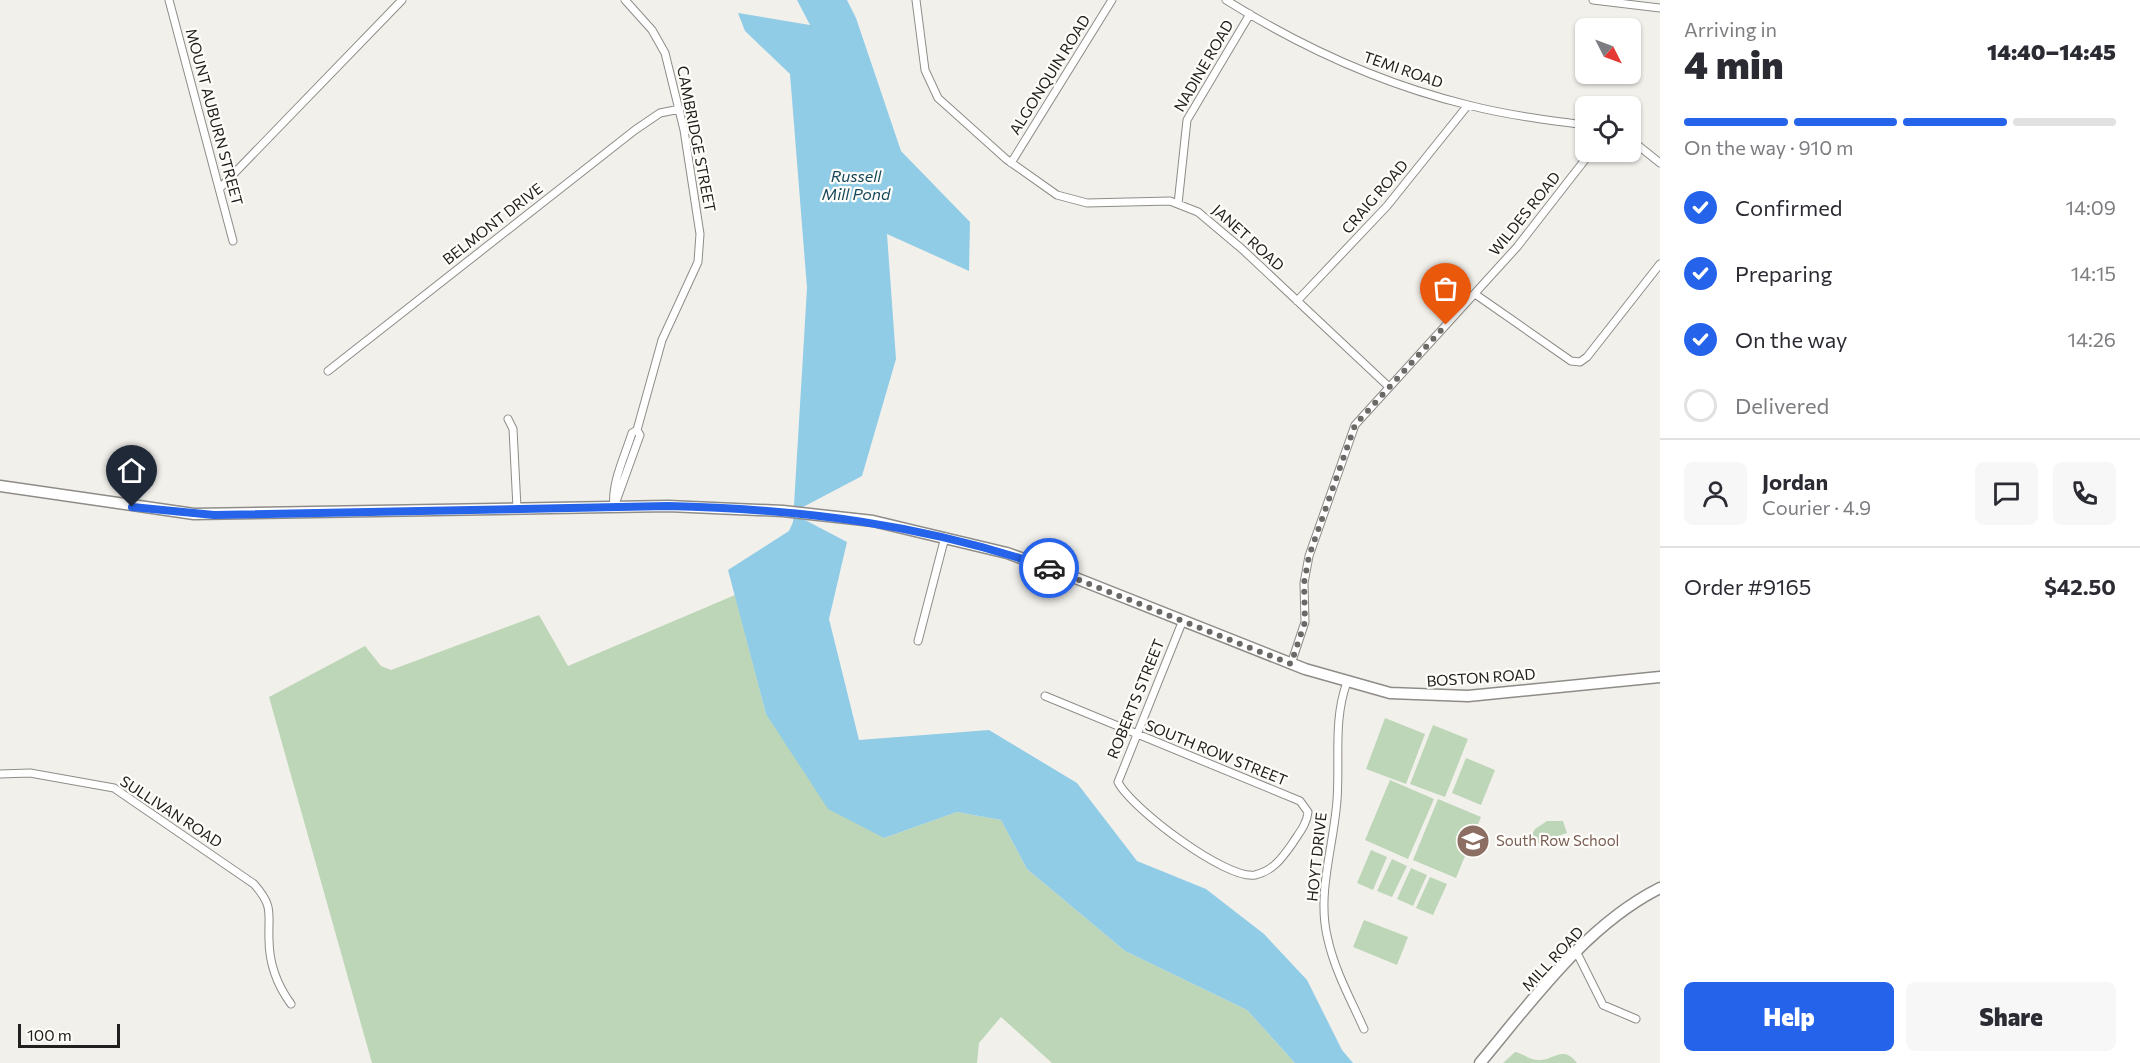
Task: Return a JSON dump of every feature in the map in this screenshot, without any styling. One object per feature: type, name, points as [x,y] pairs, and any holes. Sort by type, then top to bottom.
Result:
[{"type":"main road","name":"BOSTON ROAD","points":[[0,486],[132,507],[218,515],[517,508],[731,508],[873,521],[1007,553],[1291,664],[1389,693],[1438,697],[1660,677]]},
{"type":"main road","name":"MILL ROAD","points":[[1480,1063],[1577,953],[1630,906],[1660,888]]},
{"type":"street","name":"MOUNT AUBURN STREET","points":[[169,0],[233,242]]},
{"type":"street","points":[[220,188],[402,0]]},
{"type":"street","name":"CAMBRIDGE STREET","points":[[614,507],[612,497],[618,476],[632,433],[637,430],[662,340],[698,262],[700,234],[695,189],[680,109],[665,53],[652,30],[625,0]]},
{"type":"street","name":"JANET ROAD","points":[[916,0],[925,70],[938,99],[1011,163],[1057,195],[1087,203],[1170,201],[1197,212],[1219,228],[1388,386]]},
{"type":"street","name":"ALGONQUIN ROAD","points":[[1011,163],[1112,0]]},
{"type":"street","name":"TEMI ROAD","points":[[1226,0],[1336,60],[1384,79],[1468,105],[1575,124]]},
{"type":"street","points":[[1593,0],[1660,8]]},
{"type":"street","name":"NADINE ROAD","points":[[1178,204],[1187,120],[1250,14]]},
{"type":"street","name":"CRAIG ROAD","points":[[1298,301],[1387,206],[1468,105]]},
{"type":"street","name":"BELMONT DRIVE","points":[[328,371],[635,130],[660,113],[680,109]]},
{"type":"street","points":[[1641,148],[1660,163]]},
{"type":"street","name":"WILDES ROAD","points":[[1291,664],[1305,622],[1304,583],[1309,556],[1355,425],[1388,386],[1517,247],[1583,162]]},
{"type":"street","points":[[1475,294],[1571,361],[1580,362],[1587,357],[1660,264]]},
{"type":"street","points":[[508,419],[513,429],[517,508]]},
{"type":"street","points":[[918,641],[945,537]]},
{"type":"street","name":"ROBERTS STREET","points":[[1183,620],[1119,773],[1118,782],[1121,789],[1146,814],[1192,849],[1243,875],[1255,875],[1270,869],[1280,861],[1307,821],[1307,810]]},
{"type":"street","name":"HOYT DRIVE","points":[[1347,682],[1338,716],[1339,774],[1326,879],[1325,923],[1327,940],[1364,1029]]},
{"type":"street","name":"SOUTH ROW STREET","points":[[1045,696],[1300,801],[1307,810]]},
{"type":"street","name":"SULLIVAN ROAD","points":[[0,774],[30,773],[99,783],[114,788],[255,884],[266,897],[271,909],[270,957],[282,992],[291,1004]]},
{"type":"street","points":[[1577,953],[1603,1005],[1636,1018]]},
{"type":"green space","points":[[735,595],[766,714],[884,838],[957,812],[1001,820],[1027,869],[1125,951],[1247,1010],[1295,1063],[1052,1063],[1001,1017],[979,1043],[977,1063],[372,1063],[269,697],[365,646],[381,666],[391,670],[539,615],[568,666]]},
{"type":"green space","points":[[1385,718],[1425,734],[1406,784],[1366,769]]},
{"type":"green space","points":[[1433,725],[1468,739],[1445,797],[1410,784]]},
{"type":"green space","points":[[1466,758],[1495,770],[1481,805],[1452,793]]},
{"type":"green space","points":[[1390,780],[1434,799],[1408,859],[1365,840]]},
{"type":"green space","points":[[1438,799],[1481,817],[1456,878],[1413,860]]},
{"type":"green space","points":[[1547,821],[1563,821],[1567,833],[1535,844],[1531,836],[1535,829]]},
{"type":"green space","points":[[1371,850],[1387,857],[1373,890],[1357,883]]},
{"type":"green space","points":[[1392,859],[1407,866],[1392,897],[1377,891]]},
{"type":"green space","points":[[1411,868],[1427,875],[1413,906],[1397,899]]},
{"type":"green space","points":[[1430,877],[1447,884],[1433,915],[1416,908]]},
{"type":"green space","points":[[1364,920],[1408,937],[1397,965],[1353,947]]},
{"type":"green space","points":[[1515,1052],[1538,1060],[1562,1054],[1572,1057],[1577,1063],[1503,1063]]},
{"type":"water","name":"Russell Mill Pond","points":[[797,0],[847,0],[856,18],[901,151],[970,222],[969,271],[887,234],[896,359],[862,476],[803,507],[805,520],[847,542],[829,619],[859,740],[989,730],[1077,783],[1137,861],[1206,889],[1264,934],[1307,980],[1342,1050],[1353,1063],[1295,1063],[1247,1010],[1125,951],[1027,869],[1001,820],[957,812],[884,838],[828,809],[766,714],[728,570],[789,531],[793,522],[807,288],[790,74],[745,31],[738,13],[810,25]]},
{"type":"way so far","points":[[1049,568],[1291,664],[1305,622],[1304,583],[1309,556],[1355,425],[1388,386],[1446,325]]},
{"type":"place","name":"South Row School","points":[[1473,841]]},
{"type":"route","points":[[132,507],[214,515],[668,506],[783,511],[873,521],[1007,553],[1049,568]]}]
